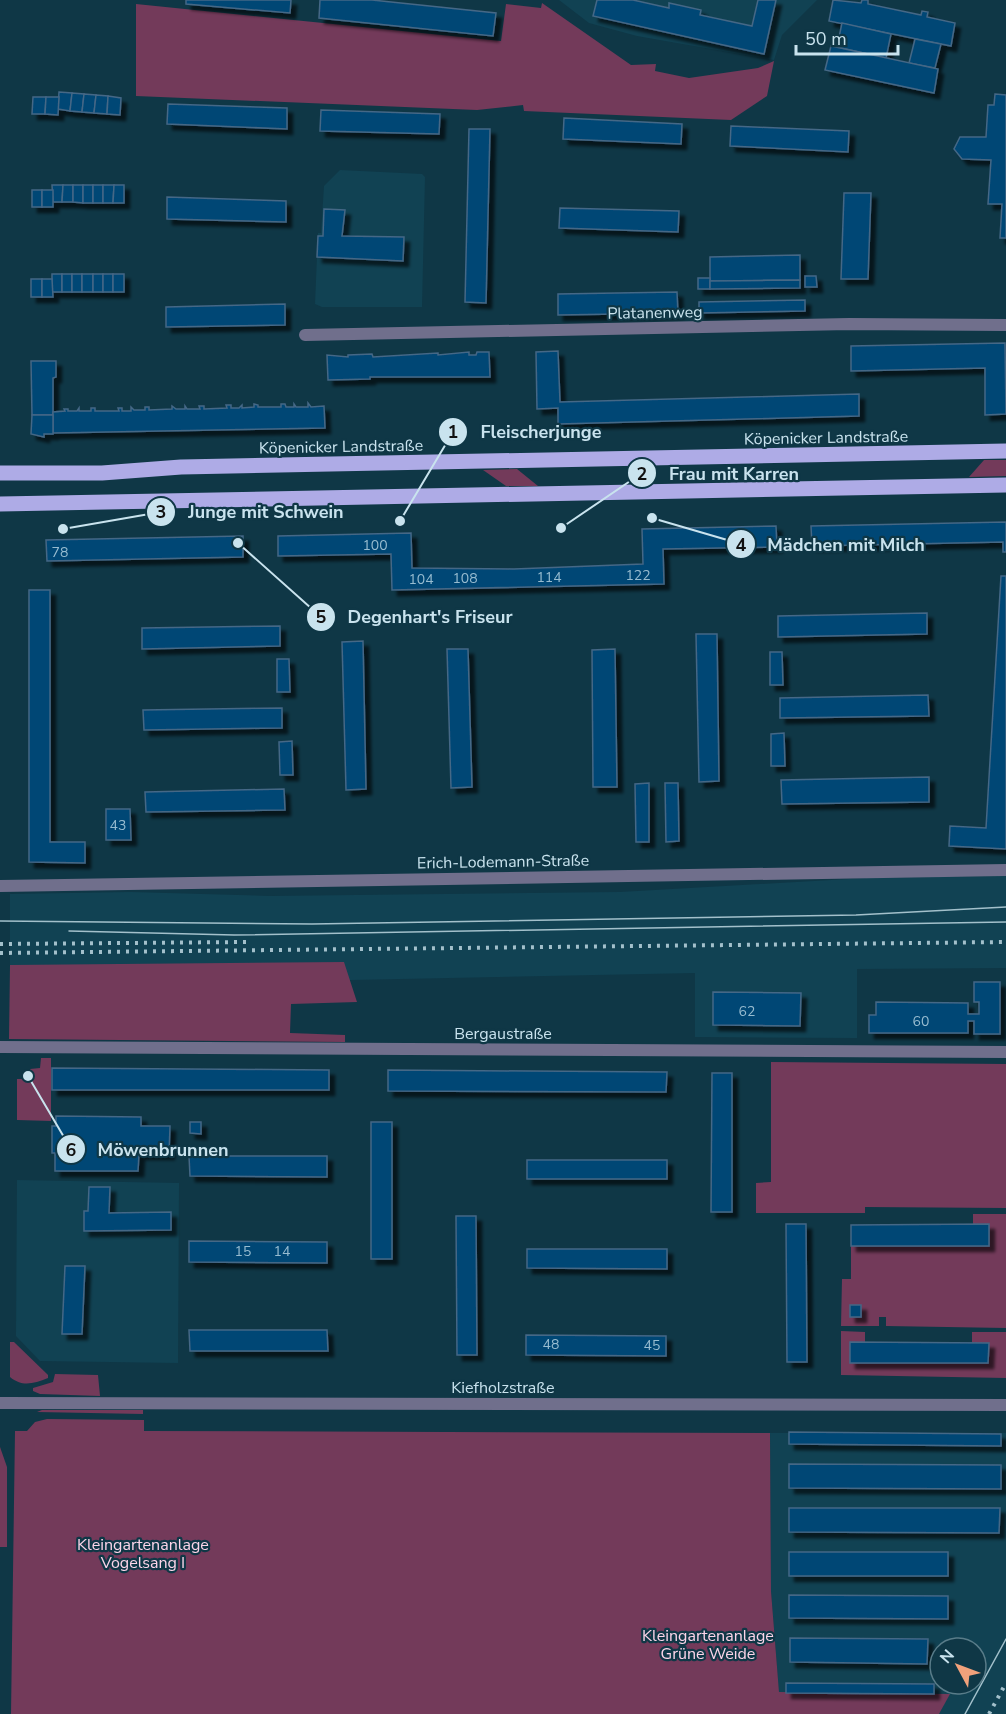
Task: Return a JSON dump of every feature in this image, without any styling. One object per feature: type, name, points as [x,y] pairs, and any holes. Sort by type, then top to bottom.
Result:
[{"type":"main road","name":"Köpenicker Landstraße","points":[[0,472],[102,473],[181,467],[1006,451]]},
{"type":"main road","points":[[0,504],[1006,485]]},
{"type":"street","name":"Platanenweg","points":[[306,335],[849,324],[1006,325]]},
{"type":"street","name":"Erich-Lodemann-Straße","points":[[0,886],[1006,870]]},
{"type":"street","name":"Bergaustraße","points":[[0,1047],[1006,1052]]},
{"type":"street","name":"Kiefholzstraße","points":[[0,1403],[1006,1405]]},
{"type":"shaded area","points":[[559,0],[817,0],[782,35],[774,60],[637,36],[589,23]]},
{"type":"shaded area","points":[[340,170],[422,174],[425,177],[422,307],[322,307],[315,304],[318,233],[321,233],[324,186]]},
{"type":"shaded area","points":[[1006,876],[1006,968],[857,969],[857,1038],[695,1037],[695,973],[10,987],[10,894],[131,892],[270,896],[620,892],[866,878]]},
{"type":"shaded area","points":[[17,1180],[179,1183],[178,1363],[40,1361],[16,1336]]},
{"type":"shaded area","points":[[770,1433],[1006,1433],[1006,1714],[939,1714],[948,1696],[988,1696],[988,1636],[928,1636],[928,1694],[779,1693],[771,1591]]},
{"type":"green space","points":[[542,3],[631,65],[656,64],[655,71],[689,78],[758,68],[774,61],[767,96],[731,120],[524,111],[523,105],[477,110],[136,96],[136,4],[501,41],[506,4],[541,8]]},
{"type":"green space","points":[[984,460],[1006,460],[1006,476],[969,477]]},
{"type":"green space","points":[[517,469],[538,486],[506,486],[483,470]]},
{"type":"green space","points":[[344,962],[357,1002],[291,1004],[290,1033],[345,1035],[345,1042],[9,1039],[10,965]]},
{"type":"green space","points":[[41,1058],[51,1058],[51,1121],[17,1120],[17,1079],[30,1079],[30,1069],[40,1068]]},
{"type":"green space","points":[[771,1062],[1006,1064],[1006,1208],[865,1207],[865,1213],[756,1213],[756,1183],[771,1182]]},
{"type":"green space","points":[[973,1214],[1006,1214],[1006,1328],[886,1326],[886,1317],[879,1317],[879,1326],[841,1326],[842,1279],[851,1279],[851,1246],[989,1246],[989,1224],[973,1224]]},
{"type":"green space","points":[[841,1331],[865,1332],[865,1342],[850,1342],[850,1363],[989,1343],[972,1343],[972,1332],[1006,1332],[1006,1378],[841,1375]]},
{"type":"green space","points":[[10,1342],[14,1342],[48,1375],[48,1378],[28,1384],[10,1377]]},
{"type":"green space","points":[[55,1374],[98,1375],[100,1396],[40,1394],[33,1391],[33,1388],[53,1382]]},
{"type":"green space","points":[[42,1410],[143,1410],[143,1414],[37,1412]]},
{"type":"green space","name":"Kleingartenanlage Vogelsang I","points":[[47,1419],[144,1420],[144,1431],[770,1433],[771,1591],[779,1692],[949,1696],[939,1714],[11,1714],[15,1431],[27,1431],[35,1422]]},
{"type":"green space","points":[[0,1447],[7,1467],[7,1547],[0,1547]]},
{"type":"building","points":[[186,0],[291,0],[290,13],[186,4]]},
{"type":"building","points":[[320,0],[372,0],[496,13],[493,36],[319,18]]},
{"type":"building","points":[[597,0],[633,0],[669,8],[669,3],[701,10],[700,15],[752,26],[758,0],[776,0],[764,54],[593,16]]},
{"type":"building","points":[[833,0],[861,3],[862,0],[868,0],[868,4],[921,15],[922,11],[928,12],[927,17],[955,23],[951,46],[829,21]]},
{"type":"building","points":[[842,23],[891,34],[886,58],[837,47]]},
{"type":"building","points":[[915,39],[941,44],[935,68],[909,63]]},
{"type":"building","points":[[831,46],[938,69],[934,93],[825,70]]},
{"type":"building","points":[[59,92],[72,93],[70,111],[58,109]]},
{"type":"building","points":[[72,93],[84,94],[82,112],[70,111]]},
{"type":"building","points":[[84,94],[96,95],[94,113],[82,112]]},
{"type":"building","points":[[995,94],[1006,95],[1006,238],[1000,238],[1002,204],[988,204],[991,160],[962,159],[954,149],[960,137],[986,137],[988,105],[994,105]]},
{"type":"building","points":[[96,95],[108,96],[107,114],[94,113]]},
{"type":"building","points":[[108,96],[121,98],[120,115],[107,114]]},
{"type":"building","points":[[33,97],[46,97],[45,114],[32,114]]},
{"type":"building","points":[[46,97],[59,97],[58,115],[45,114]]},
{"type":"building","points":[[168,104],[287,108],[287,129],[167,124]]},
{"type":"building","points":[[321,110],[440,114],[439,134],[320,131]]},
{"type":"building","points":[[564,118],[682,124],[681,144],[563,139]]},
{"type":"building","points":[[731,126],[849,131],[848,152],[730,146]]},
{"type":"building","points":[[469,129],[490,129],[486,303],[465,302]]},
{"type":"building","points":[[52,185],[63,185],[62,202],[53,202]]},
{"type":"building","points":[[63,185],[73,185],[73,202],[62,202]]},
{"type":"building","points":[[73,185],[83,185],[83,203],[73,202]]},
{"type":"building","points":[[83,185],[93,185],[93,203],[83,203]]},
{"type":"building","points":[[93,185],[103,185],[103,203],[93,203]]},
{"type":"building","points":[[103,185],[114,185],[113,203],[103,203]]},
{"type":"building","points":[[114,185],[124,185],[124,203],[113,203]]},
{"type":"building","points":[[32,190],[42,190],[42,207],[32,207]]},
{"type":"building","points":[[42,190],[53,190],[53,207],[42,207]]},
{"type":"building","points":[[844,193],[871,193],[868,279],[841,279]]},
{"type":"building","points":[[167,197],[286,201],[286,222],[167,219]]},
{"type":"building","points":[[560,208],[679,211],[678,232],[559,228]]},
{"type":"building","points":[[324,209],[345,210],[342,236],[404,237],[403,261],[317,257],[318,236],[323,236]]},
{"type":"building","points":[[800,255],[800,280],[710,281],[710,257]]},
{"type":"building","points":[[52,274],[62,274],[62,292],[52,292]]},
{"type":"building","points":[[62,274],[72,274],[72,292],[62,292]]},
{"type":"building","points":[[72,274],[82,274],[82,292],[72,292]]},
{"type":"building","points":[[82,274],[93,274],[93,292],[82,292]]},
{"type":"building","points":[[93,274],[103,274],[103,292],[93,292]]},
{"type":"building","points":[[103,274],[113,274],[113,292],[103,292]]},
{"type":"building","points":[[113,274],[124,274],[124,292],[113,292]]},
{"type":"building","points":[[805,276],[816,276],[817,287],[805,287]]},
{"type":"building","points":[[698,278],[710,278],[710,289],[698,289]]},
{"type":"building","points":[[31,279],[42,279],[42,297],[31,297]]},
{"type":"building","points":[[42,279],[52,279],[53,297],[42,297]]},
{"type":"building","points":[[800,280],[800,288],[710,289],[710,281]]},
{"type":"building","points":[[677,292],[678,313],[558,315],[558,294]]},
{"type":"building","points":[[805,300],[805,311],[699,313],[699,302]]},
{"type":"building","points":[[285,304],[285,325],[166,327],[166,307]]},
{"type":"building","points":[[1005,343],[1006,414],[985,415],[985,368],[851,371],[851,346]]},
{"type":"building","points":[[558,351],[560,402],[859,394],[859,416],[558,424],[558,408],[537,409],[536,352]]},
{"type":"building","points":[[469,352],[469,355],[476,355],[477,352],[489,352],[490,377],[370,377],[370,379],[328,380],[327,355],[348,357],[348,355],[372,354],[373,357]]},
{"type":"building","points":[[31,361],[56,361],[56,377],[53,378],[53,415],[32,415]]},
{"type":"building","points":[[308,403],[311,407],[324,406],[325,428],[53,433],[53,412],[65,411],[64,409],[77,411],[79,408],[79,411],[91,411],[91,408],[95,408],[95,411],[119,411],[118,408],[122,408],[122,411],[131,411],[131,407],[134,410],[145,410],[145,407],[149,407],[149,410],[172,409],[172,406],[176,409],[185,409],[185,406],[187,409],[200,409],[199,406],[204,406],[204,409],[227,408],[226,405],[231,405],[231,408],[239,408],[242,405],[242,408],[254,407],[254,404],[258,407],[281,407],[281,404],[285,404],[286,407],[294,407],[294,404],[296,407],[308,407]]},
{"type":"building","points":[[32,415],[53,415],[53,434],[44,434],[44,437],[31,434]]},
{"type":"building","points":[[1006,522],[1006,552],[1003,552],[1003,542],[812,546],[811,526]]},
{"type":"building","points":[[776,526],[777,547],[663,549],[664,584],[392,590],[391,554],[278,556],[278,536],[411,533],[412,568],[514,569],[643,564],[642,529]]},
{"type":"building","points":[[243,536],[243,557],[47,561],[46,540]]},
{"type":"building","points":[[1001,576],[1006,576],[1006,849],[949,846],[950,826],[986,828]]},
{"type":"building","points":[[29,590],[50,590],[50,842],[85,842],[85,863],[29,862]]},
{"type":"building","points":[[927,613],[927,634],[778,637],[778,616]]},
{"type":"building","points":[[280,626],[280,646],[142,649],[142,628]]},
{"type":"building","points":[[696,634],[717,634],[719,781],[699,782]]},
{"type":"building","points":[[363,641],[366,789],[346,790],[342,642]]},
{"type":"building","points":[[447,649],[468,649],[472,787],[451,788]]},
{"type":"building","points":[[615,649],[617,787],[593,787],[592,650]]},
{"type":"building","points":[[770,652],[782,652],[783,685],[770,685]]},
{"type":"building","points":[[277,659],[289,659],[290,692],[277,692]]},
{"type":"building","points":[[928,695],[929,716],[780,718],[780,698]]},
{"type":"building","points":[[282,708],[282,728],[144,730],[143,710]]},
{"type":"building","points":[[784,733],[785,766],[771,766],[771,734]]},
{"type":"building","points":[[292,741],[293,775],[280,775],[279,742]]},
{"type":"building","points":[[929,777],[929,802],[782,804],[781,780]]},
{"type":"building","points":[[649,783],[649,842],[636,842],[635,784]]},
{"type":"building","points":[[665,783],[678,783],[679,841],[666,842]]},
{"type":"building","points":[[284,789],[285,810],[146,812],[145,792]]},
{"type":"building","points":[[106,809],[130,809],[131,840],[106,840]]},
{"type":"building","points":[[974,982],[1000,982],[1000,1034],[974,1034],[974,1021],[968,1021],[968,1033],[869,1033],[869,1015],[876,1015],[876,1002],[968,1003],[968,1014],[979,1014],[979,1002],[974,1002]]},
{"type":"building","points":[[713,992],[801,993],[800,1026],[713,1025]]},
{"type":"building","points":[[52,1068],[329,1070],[329,1090],[52,1090]]},
{"type":"building","points":[[388,1070],[667,1072],[666,1092],[388,1091]]},
{"type":"building","points":[[712,1073],[732,1073],[732,1212],[711,1212]]},
{"type":"building","points":[[56,1116],[141,1117],[141,1126],[170,1126],[169,1154],[139,1154],[138,1171],[55,1171],[52,1126],[56,1126]]},
{"type":"building","points":[[190,1122],[201,1122],[201,1134],[190,1133]]},
{"type":"building","points":[[371,1122],[392,1122],[392,1259],[371,1259]]},
{"type":"building","points":[[189,1156],[327,1156],[327,1177],[190,1176]]},
{"type":"building","points":[[527,1160],[667,1160],[667,1179],[527,1179]]},
{"type":"building","points":[[89,1187],[110,1187],[109,1213],[171,1212],[171,1230],[84,1231],[84,1211],[88,1211]]},
{"type":"building","points":[[456,1216],[476,1216],[477,1355],[457,1355]]},
{"type":"building","points":[[786,1224],[806,1224],[807,1362],[787,1362]]},
{"type":"building","points":[[989,1224],[989,1246],[851,1246],[851,1225]]},
{"type":"building","points":[[189,1241],[327,1242],[327,1263],[189,1262]]},
{"type":"building","points":[[527,1249],[667,1249],[667,1269],[527,1268]]},
{"type":"building","points":[[65,1266],[85,1266],[82,1334],[62,1334]]},
{"type":"building","points":[[850,1305],[861,1305],[861,1317],[850,1317]]},
{"type":"building","points":[[189,1330],[327,1330],[328,1351],[190,1351]]},
{"type":"building","points":[[526,1335],[666,1336],[666,1356],[526,1355]]},
{"type":"building","points":[[850,1342],[989,1343],[988,1363],[850,1363]]},
{"type":"building","points":[[789,1432],[1001,1434],[1001,1446],[789,1444]]},
{"type":"building","points":[[789,1464],[1001,1465],[1001,1489],[789,1488]]},
{"type":"building","points":[[789,1508],[1000,1508],[999,1533],[789,1532]]},
{"type":"building","points":[[789,1552],[948,1552],[948,1576],[789,1576]]},
{"type":"building","points":[[789,1595],[948,1596],[948,1619],[789,1618]]},
{"type":"building","points":[[790,1638],[928,1639],[927,1664],[790,1662]]},
{"type":"building","points":[[786,1683],[928,1684],[928,1694],[786,1693]]},
{"type":"tram line","points":[[0,921],[312,924],[856,915],[1006,907]]},
{"type":"tram line","points":[[69,931],[234,935],[1006,922]]},
{"type":"tram line","points":[[965,1714],[1006,1639]]},
{"type":"railway","points":[[0,944],[246,942]]},
{"type":"railway","points":[[0,953],[1006,942]]},
{"type":"railway","points":[[989,1714],[1006,1683]]},
{"type":"place","name":"Mädchen mit Milch","points":[[652,518]]},
{"type":"place","name":"Fleischerjunge","points":[[400,521]]},
{"type":"place","name":"Frau mit Karren","points":[[561,528]]},
{"type":"place","name":"Junge mit Schwein","points":[[63,529]]},
{"type":"place","name":"Degenhart's Friseur","points":[[238,543]]},
{"type":"place","name":"Möwenbrunnen","points":[[28,1076]]},
{"type":"park label","name":"Kleingartenanlage Grüne Weide","points":[[708,1644]]}]
